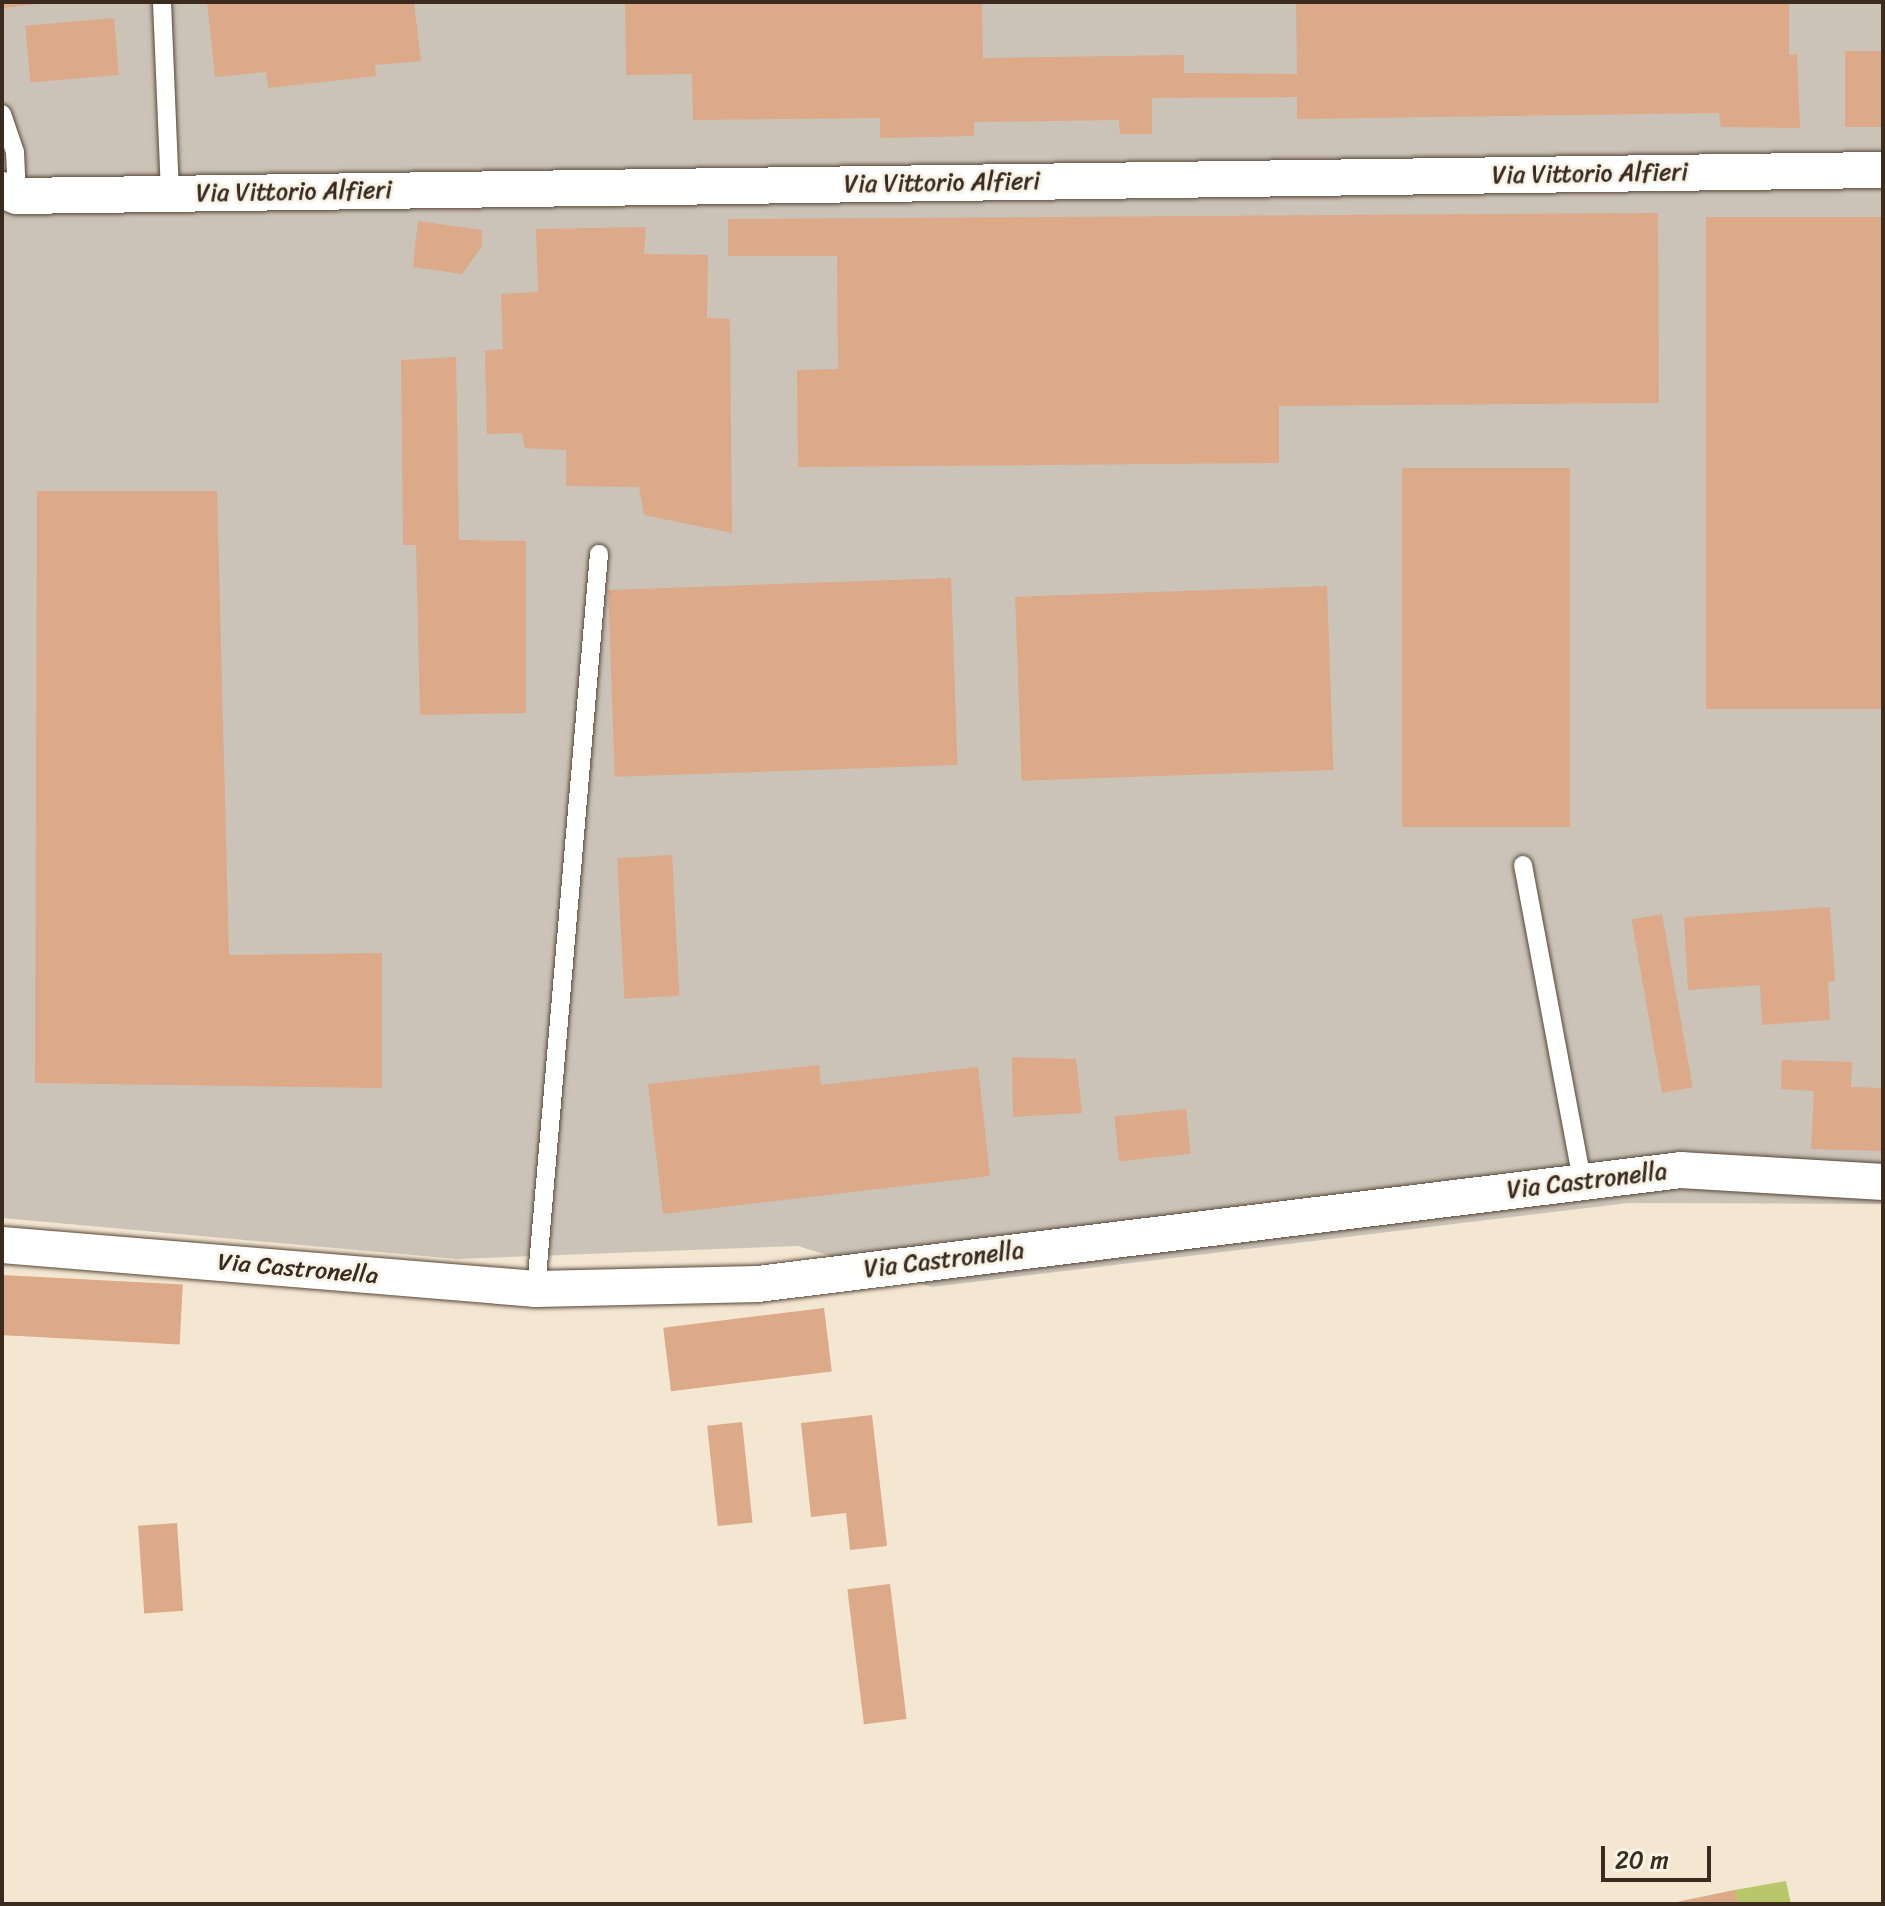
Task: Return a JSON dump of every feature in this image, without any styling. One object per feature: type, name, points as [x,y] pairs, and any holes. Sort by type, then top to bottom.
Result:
[{"type":"street","name":"Via Vittorio Alfieri","points":[[10,193],[170,194],[1883,170]]},
{"type":"street","name":"Via Castronella","points":[[2,1245],[536,1289],[758,1284],[1681,1170],[1883,1182]]},
{"type":"lane","points":[[162,2],[170,194]]},
{"type":"lane","points":[[2,114],[15,152],[10,193]]},
{"type":"lane","points":[[536,1289],[599,554]]},
{"type":"lane","points":[[1523,865],[1582,1181]]},
{"type":"shaded area","points":[[2,2],[1883,2],[1883,1204],[1628,1203],[932,1287],[798,1246],[457,1259],[2,1218]]},
{"type":"green space","points":[[1786,1881],[1791,1904],[1667,1904],[1735,1890]]},
{"type":"building","points":[[2,2],[37,2],[38,4],[2,8]]},
{"type":"building","points":[[207,2],[414,2],[421,61],[375,65],[376,76],[268,88],[266,72],[215,77]]},
{"type":"building","points":[[625,2],[982,2],[983,58],[1184,55],[1184,73],[1297,74],[1296,2],[1789,2],[1789,55],[1797,54],[1800,128],[1721,127],[1719,113],[1297,119],[1297,97],[1152,98],[1152,134],[1120,134],[1119,120],[974,122],[974,136],[880,138],[880,118],[693,120],[692,74],[626,75]]},
{"type":"building","points":[[114,18],[119,75],[30,83],[25,26]]},
{"type":"building","points":[[1845,51],[1883,51],[1883,127],[1845,127]]},
{"type":"building","points":[[1658,213],[1659,403],[1279,406],[1279,463],[798,467],[797,370],[838,369],[837,256],[728,256],[728,219]]},
{"type":"building","points":[[1706,217],[1883,217],[1883,709],[1706,709]]},
{"type":"building","points":[[418,221],[482,230],[482,246],[462,274],[413,267]]},
{"type":"building","points":[[646,227],[644,254],[708,255],[707,318],[730,319],[732,533],[644,515],[639,487],[566,486],[566,450],[525,448],[522,433],[487,434],[485,351],[503,349],[501,294],[538,292],[536,229]]},
{"type":"building","points":[[456,357],[459,540],[526,541],[526,713],[420,715],[416,545],[403,545],[401,360]]},
{"type":"building","points":[[1402,468],[1570,468],[1570,827],[1402,827]]},
{"type":"building","points":[[37,491],[217,491],[229,955],[382,953],[382,1088],[35,1083]]},
{"type":"building","points":[[951,578],[958,765],[615,777],[608,590]]},
{"type":"building","points":[[1327,586],[1333,770],[1022,781],[1015,597]]},
{"type":"building","points":[[672,855],[679,996],[624,999],[617,858]]},
{"type":"building","points":[[1830,907],[1835,981],[1828,982],[1830,1020],[1762,1025],[1760,985],[1688,990],[1684,917]]},
{"type":"building","points":[[1662,914],[1693,1087],[1662,1093],[1631,919]]},
{"type":"building","points":[[1012,1057],[1076,1059],[1082,1113],[1013,1117]]},
{"type":"building","points":[[1782,1060],[1852,1062],[1851,1087],[1883,1088],[1883,1151],[1811,1149],[1814,1091],[1781,1089]]},
{"type":"building","points":[[819,1065],[821,1085],[978,1067],[990,1176],[663,1214],[648,1084]]},
{"type":"building","points":[[1186,1109],[1191,1154],[1119,1161],[1114,1117]]},
{"type":"building","points":[[2,1275],[183,1284],[180,1344],[2,1335]]},
{"type":"building","points":[[824,1308],[832,1372],[671,1391],[663,1328]]},
{"type":"building","points":[[872,1415],[887,1546],[850,1550],[846,1513],[811,1517],[801,1423]]},
{"type":"building","points":[[742,1422],[753,1522],[718,1526],[707,1426]]},
{"type":"building","points":[[177,1523],[183,1611],[144,1614],[138,1526]]},
{"type":"building","points":[[890,1584],[907,1719],[864,1724],[847,1589]]},
{"type":"building","points":[[1735,1890],[1738,1904],[1674,1904],[1674,1903]]}]
